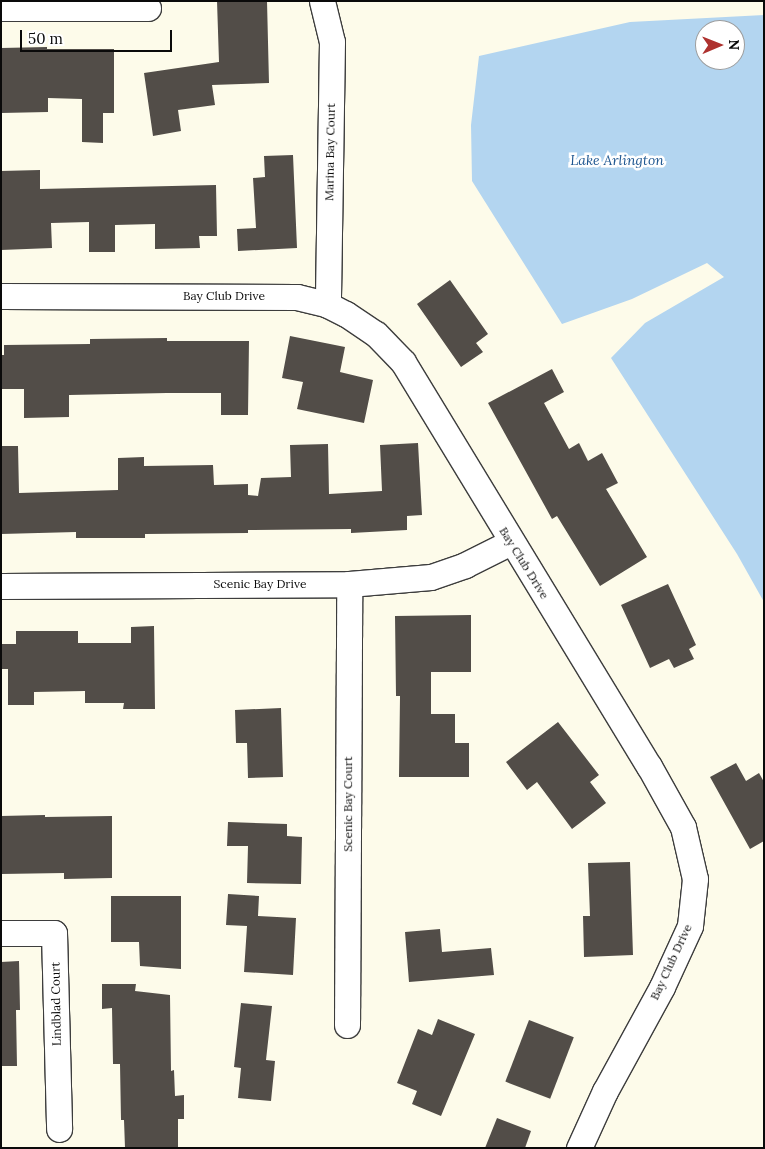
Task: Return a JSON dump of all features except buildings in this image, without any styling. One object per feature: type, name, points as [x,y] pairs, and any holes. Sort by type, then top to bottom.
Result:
[{"type":"street","name":"Marina Bay Court","points":[[322,1],[332,42],[328,305]]},
{"type":"street","points":[[1,8],[148,8]]},
{"type":"street","name":"Bay Club Drive","points":[[1,296],[297,297],[328,305],[376,334],[403,362],[511,542],[580,651],[683,827],[696,879],[690,926],[662,987],[605,1092],[579,1148]]},
{"type":"street","name":"Scenic Bay Drive","points":[[1,586],[349,584],[431,577],[465,565],[511,542]]},
{"type":"street","name":"Scenic Bay Court","points":[[347,1025],[349,584]]},
{"type":"street","name":"Lindblad Court","points":[[1,933],[54,933],[59,1129]]},
{"type":"water","name":"Lake Arlington","points":[[764,15],[764,602],[737,554],[611,358],[645,323],[724,277],[707,263],[632,299],[562,324],[472,181],[471,125],[479,56],[630,22]]}]
